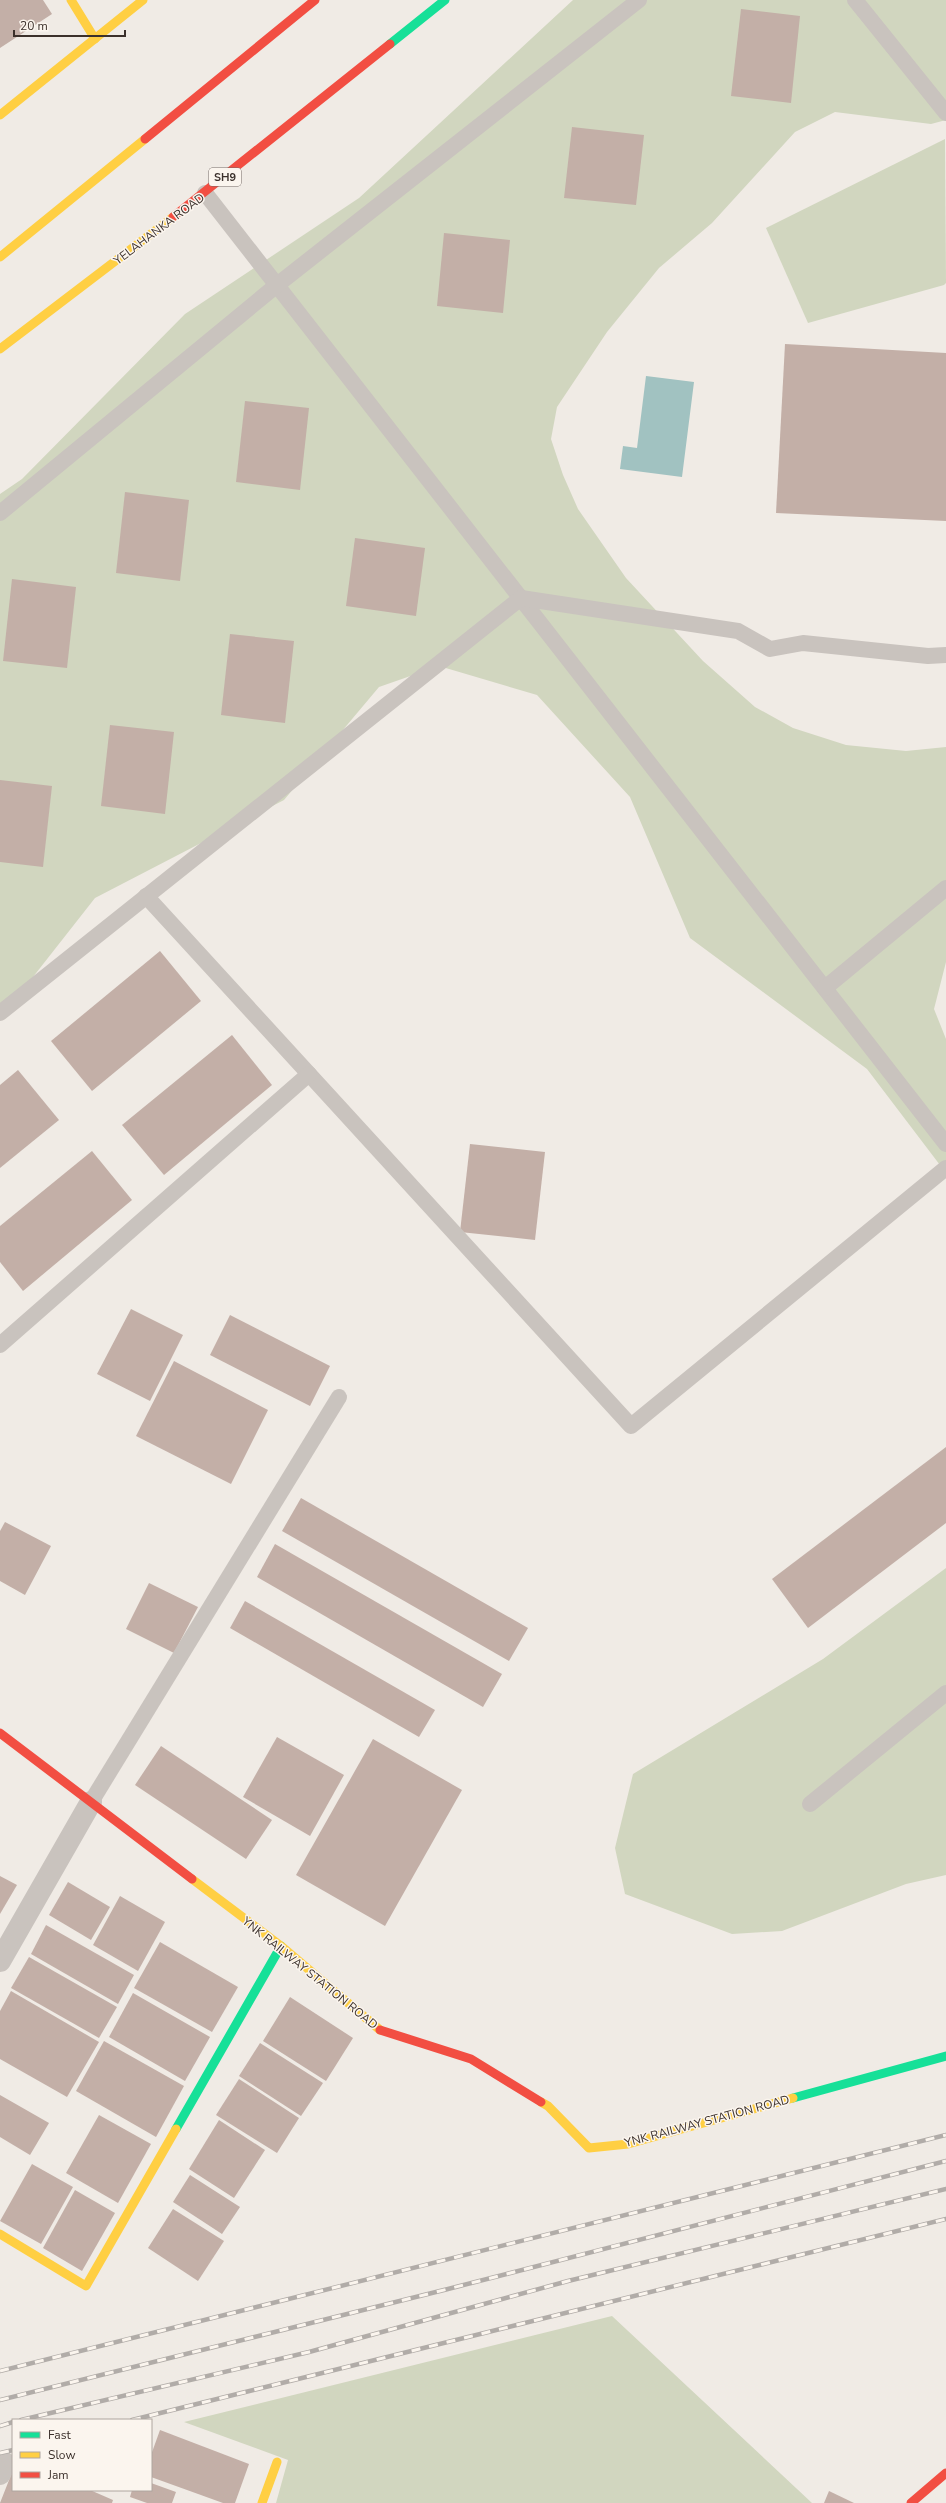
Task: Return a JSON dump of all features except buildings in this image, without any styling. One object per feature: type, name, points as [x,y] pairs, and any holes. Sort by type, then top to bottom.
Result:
[{"type":"street","points":[[71,0],[95,39]]},
{"type":"street","points":[[0,115],[143,0]]},
{"type":"street","points":[[0,257],[315,0]]},
{"type":"street","name":"YELAHANKA ROAD","points":[[0,349],[205,193],[445,0]]},
{"type":"street","name":"YNK RAILWAY STATION ROAD","points":[[0,1733],[281,1946],[381,2031],[471,2059],[548,2106],[589,2148],[628,2144],[946,2056]]},
{"type":"street","points":[[0,1961],[91,1802]]},
{"type":"street","points":[[0,2234],[86,2286],[281,1946]]},
{"type":"street","points":[[262,2503],[277,2462]]},
{"type":"street","points":[[911,2503],[937,2479],[946,2473]]},
{"type":"lane","points":[[0,513],[277,285],[638,0]]},
{"type":"lane","points":[[855,0],[946,112]]},
{"type":"lane","points":[[205,193],[946,1144]]},
{"type":"lane","points":[[0,1013],[521,598],[738,631],[770,649],[803,643],[928,656],[946,654]]},
{"type":"lane","points":[[824,988],[946,888]]},
{"type":"lane","points":[[146,896],[631,1426],[946,1168]]},
{"type":"lane","points":[[0,1345],[309,1074]]},
{"type":"lane","points":[[91,1802],[339,1397]]},
{"type":"lane","points":[[810,1804],[946,1693]]},
{"type":"green space","points":[[573,0],[946,0],[946,120],[931,124],[835,112],[795,132],[712,223],[659,268],[607,332],[557,407],[551,439],[563,475],[578,509],[626,578],[703,661],[755,707],[793,728],[846,745],[906,751],[946,747],[946,962],[934,1009],[946,1039],[946,1173],[867,1069],[690,938],[630,797],[537,695],[439,666],[379,687],[284,800],[95,898],[0,1019],[0,494],[22,479],[185,314],[359,198]]},
{"type":"green space","points":[[945,139],[946,283],[944,285],[808,323],[766,228]]},
{"type":"green space","points":[[946,1568],[946,1875],[906,1884],[782,1931],[732,1934],[625,1894],[615,1848],[633,1774],[823,1659]]},
{"type":"green space","points":[[612,2316],[812,2503],[276,2503],[288,2460],[184,2422]]},
{"type":"water","points":[[646,376],[694,382],[682,477],[620,469],[623,446],[637,448]]},
{"type":"railway","points":[[0,2371],[946,2135]]},
{"type":"railway","points":[[0,2400],[448,2289],[946,2161]]},
{"type":"railway","points":[[25,2419],[309,2352],[568,2281],[946,2189]]},
{"type":"railway","points":[[136,2419],[946,2219]]},
{"type":"railway","points":[[0,2426],[12,2422]]},
{"type":"railway","points":[[0,2453],[12,2450]]},
{"type":"traffic: fast","points":[[390,44],[445,0]]},
{"type":"traffic: fast","points":[[176,2129],[281,1946]]},
{"type":"traffic: fast","points":[[793,2098],[946,2056]]},
{"type":"traffic: slow","points":[[71,0],[95,39]]},
{"type":"traffic: slow","points":[[0,115],[143,0]]},
{"type":"traffic: slow","points":[[0,257],[145,139]]},
{"type":"traffic: slow","points":[[0,349],[173,217]]},
{"type":"traffic: slow","points":[[192,1879],[281,1946],[380,2030]]},
{"type":"traffic: slow","points":[[541,2102],[548,2106],[589,2148],[628,2144],[793,2098]]},
{"type":"traffic: slow","points":[[0,2234],[86,2286],[176,2129]]},
{"type":"traffic: slow","points":[[262,2503],[277,2462]]},
{"type":"traffic: jam","points":[[145,139],[315,0]]},
{"type":"traffic: jam","points":[[173,217],[390,44]]},
{"type":"traffic: jam","points":[[0,1733],[192,1879]]},
{"type":"traffic: jam","points":[[380,2030],[471,2059],[541,2102]]},
{"type":"traffic: jam","points":[[911,2503],[946,2473]]}]
